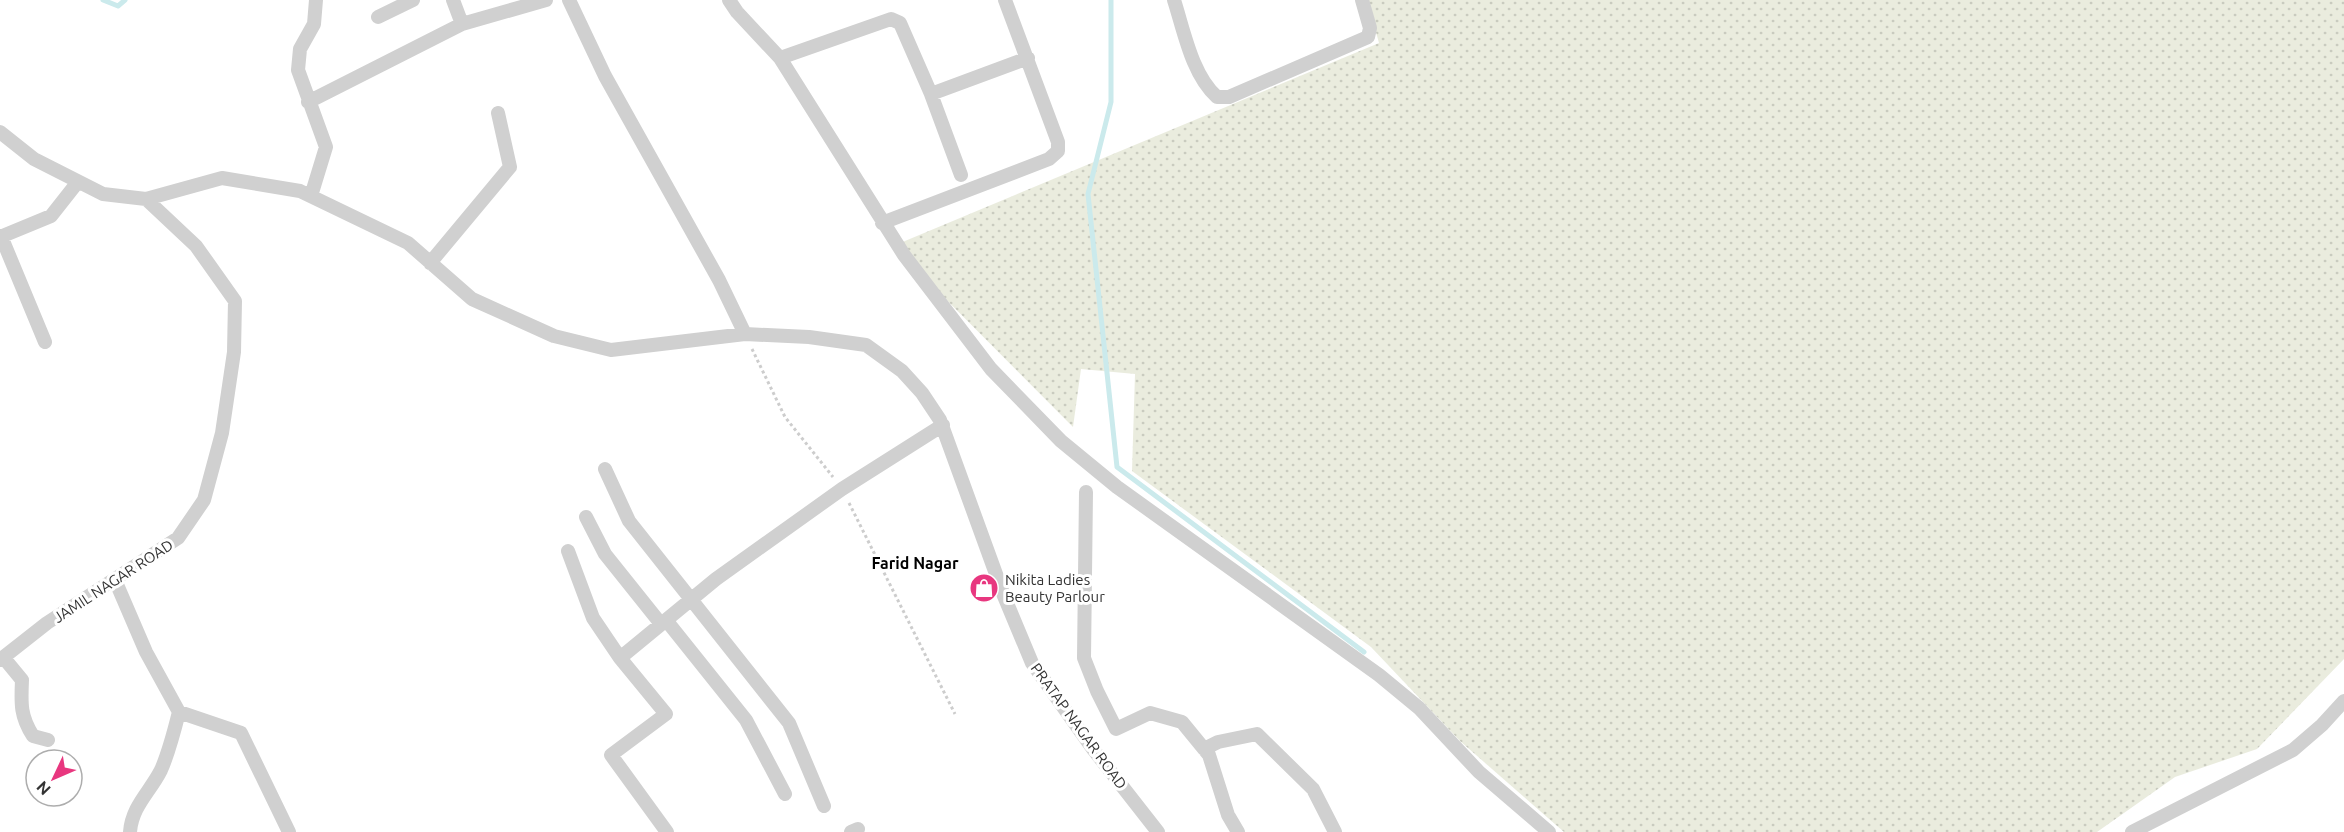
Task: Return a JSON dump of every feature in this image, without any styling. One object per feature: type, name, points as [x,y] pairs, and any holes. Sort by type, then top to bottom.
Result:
[{"type":"street","points":[[311,196],[326,147],[298,70],[300,49],[314,24],[316,0]]},
{"type":"street","points":[[378,17],[412,0]]},
{"type":"street","points":[[453,0],[462,24]]},
{"type":"street","points":[[308,102],[462,24],[546,0]]},
{"type":"street","points":[[569,0],[605,76],[719,280],[745,334]]},
{"type":"street","points":[[729,0],[737,12],[780,58],[904,255],[991,369],[1061,441],[1117,486],[1379,675],[1419,708],[1479,771],[1550,832]]},
{"type":"street","points":[[882,223],[1049,159],[1058,151],[1058,142],[1005,0]]},
{"type":"street","points":[[1173,0],[1208,89],[1217,97],[1229,97],[1368,37],[1370,28],[1362,0]]},
{"type":"street","points":[[780,58],[891,19],[900,23],[931,94],[961,175]]},
{"type":"street","points":[[931,94],[1028,58]]},
{"type":"street","points":[[430,262],[510,167],[498,113]]},
{"type":"street","points":[[0,132],[34,159],[77,183],[103,194],[146,199]]},
{"type":"street","name":"PRATAP NAGAR ROAD","points":[[146,199],[222,178],[300,191],[408,243],[472,299],[554,336],[611,350],[745,334],[809,337],[866,345],[902,371],[922,393],[943,425],[1004,596],[1032,663],[1093,749],[1158,832]]},
{"type":"street","points":[[45,342],[0,237],[51,216],[77,183]]},
{"type":"street","name":"JAMIL NAGAR ROAD","points":[[2,659],[47,622],[178,538],[204,500],[222,433],[234,352],[235,301],[196,246],[146,199]]},
{"type":"street","points":[[620,658],[716,579],[842,489],[943,425]]},
{"type":"street","points":[[605,469],[629,520],[789,723],[824,806]]},
{"type":"street","points":[[1086,492],[1084,658],[1096,691],[1116,729],[1150,713],[1182,722],[1209,755],[1228,815],[1238,832]]},
{"type":"street","points":[[586,517],[605,554],[746,720],[785,794]]},
{"type":"street","points":[[568,550],[593,618],[620,658],[666,714],[611,755],[660,830]]},
{"type":"street","points":[[115,580],[146,652],[179,712],[241,733],[289,832]]},
{"type":"street","points":[[2,659],[22,680],[21,705],[25,724],[33,736],[48,740]]},
{"type":"street","points":[[2132,832],[2293,750],[2322,725],[2344,701]]},
{"type":"street","points":[[130,832],[142,797],[160,771],[179,712]]},
{"type":"street","points":[[1204,748],[1218,741],[1257,734],[1313,789],[1335,832]]},
{"type":"path","points":[[745,334],[785,417],[842,489],[955,714]]},
{"type":"shaded area","points":[[1367,0],[2344,0],[2344,659],[2257,749],[2175,777],[2097,832],[1564,832],[1460,741],[1371,647],[1132,471],[1135,374],[1081,369],[1073,427],[893,246],[1379,43]]},
{"type":"waterway","points":[[103,0],[118,6],[125,0]]},
{"type":"waterway","points":[[1111,0],[1111,102],[1088,194],[1117,467],[1364,652]]},
{"type":"place","name":"Nikita Ladies Beauty Parlour","points":[[984,588]]},
{"type":"district","name":"Farid Nagar","points":[[915,563]]}]
